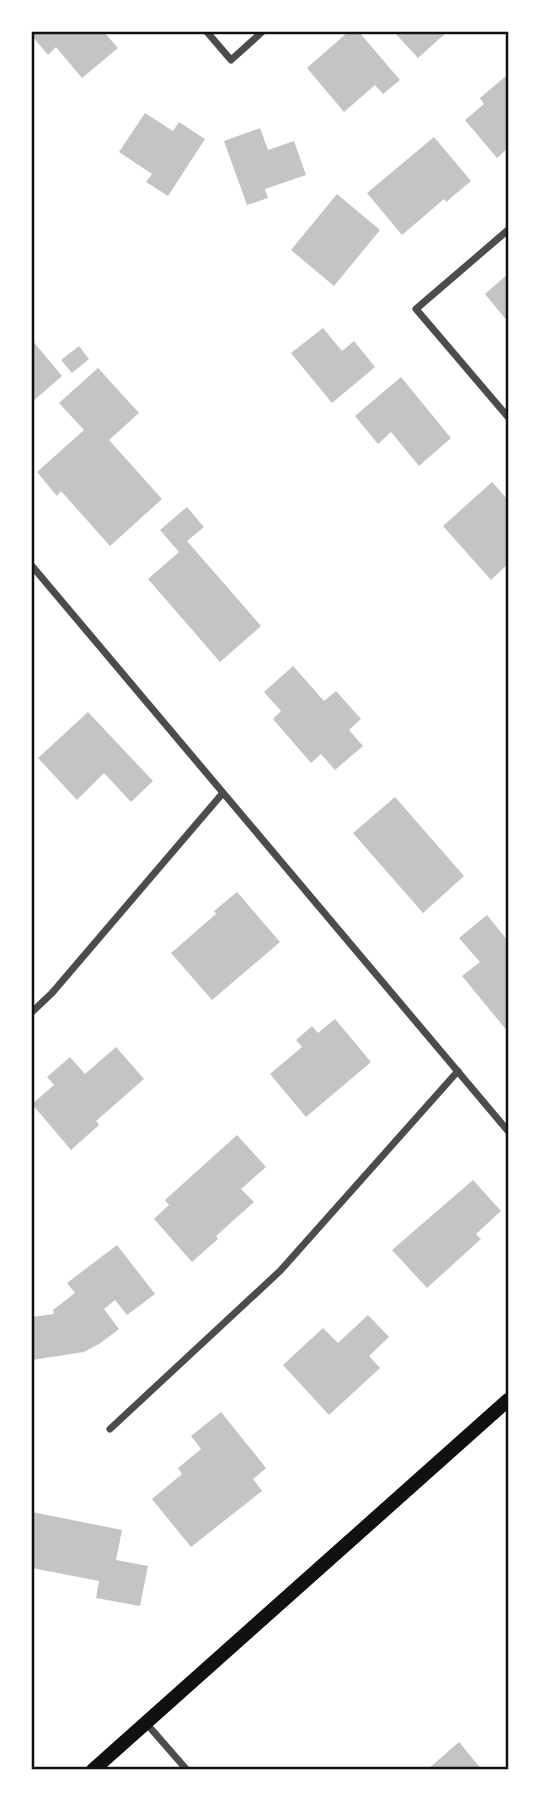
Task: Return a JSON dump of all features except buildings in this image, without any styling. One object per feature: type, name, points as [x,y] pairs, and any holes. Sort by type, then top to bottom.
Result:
[{"type":"main road","points":[[93,1769],[509,1400]]},
{"type":"street","points":[[207,32],[232,60],[262,32]]},
{"type":"street","points":[[509,229],[416,309],[509,417]]},
{"type":"street","points":[[32,566],[509,1131]]},
{"type":"street","points":[[32,1013],[222,794]]},
{"type":"street","points":[[110,1429],[280,1271],[458,1071]]},
{"type":"street","points":[[145,1723],[187,1769]]}]
